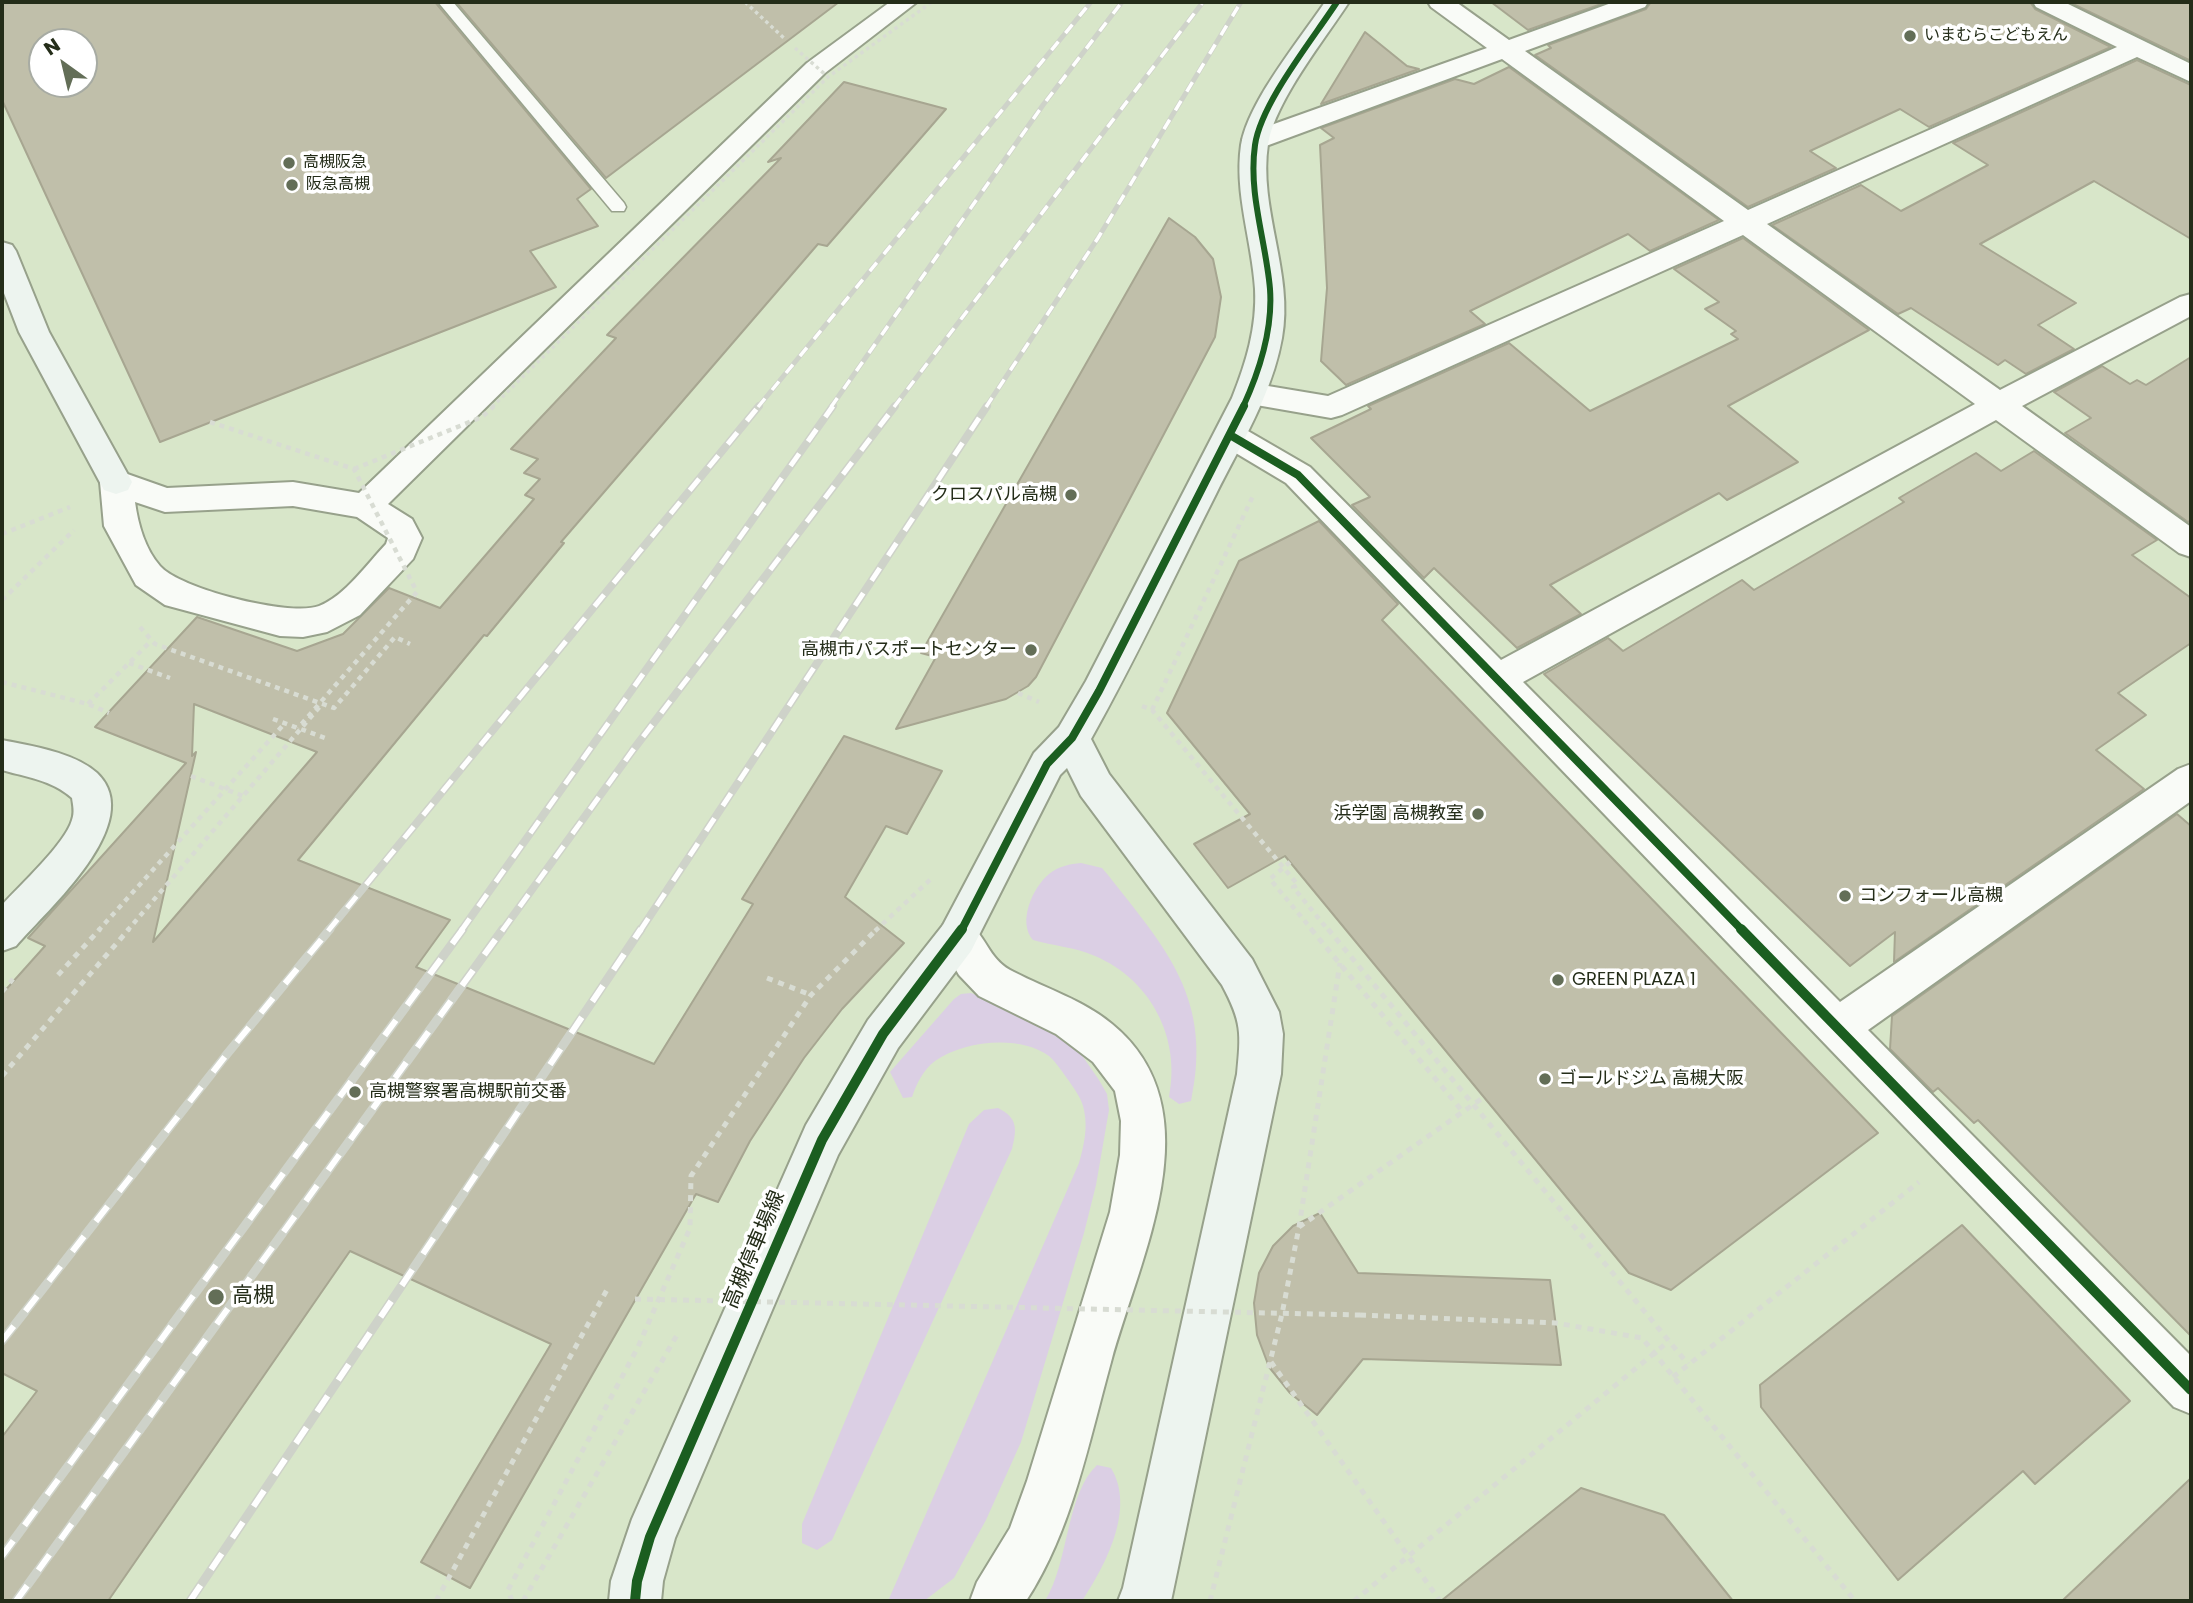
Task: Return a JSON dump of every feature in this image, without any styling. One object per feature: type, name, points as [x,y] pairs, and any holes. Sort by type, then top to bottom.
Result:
[{"type":"street","points":[[366,506],[816,68],[905,2]]},
{"type":"street","points":[[1256,139],[1268,111],[1337,2]]},
{"type":"street","points":[[1440,2],[2191,544]]},
{"type":"street","points":[[1256,139],[1636,2]]},
{"type":"street","points":[[2045,2],[2191,74]]},
{"type":"street","points":[[1250,394],[1331,407],[2137,48]]},
{"type":"street","name":"高槻停車場線","points":[[635,1601],[637,1581],[650,1537],[822,1140],[883,1034],[957,938],[1047,764],[1061,722],[1099,691],[1250,394],[1267,337],[1270,309],[1266,256],[1254,175],[1256,139]]},
{"type":"street","points":[[2,251],[34,332],[116,482],[121,526],[148,576],[177,596],[280,622],[303,623],[327,618],[348,606],[401,550],[405,538],[400,528],[366,506],[293,494],[165,499],[116,482]]},
{"type":"street","points":[[1498,679],[1998,405],[2191,304]]},
{"type":"street","points":[[1230,435],[1298,475],[2191,1390]]},
{"type":"street","points":[[1061,722],[1095,785],[1237,972],[1258,1012],[1262,1034],[1259,1074],[1148,1594],[1144,1601]]},
{"type":"street","points":[[2,755],[71,776],[85,785],[93,802],[92,820],[81,840],[2,933]]},
{"type":"street","points":[[1837,1028],[2191,780]]},
{"type":"street","points":[[957,938],[968,956],[995,983],[1075,1021],[1107,1046],[1128,1073],[1140,1100],[1144,1130],[1133,1211],[1043,1505],[1023,1557],[1009,1584],[996,1601]]},
{"type":"lane","points":[[445,2],[618,207]]},
{"type":"path","points":[[745,2],[828,77]]},
{"type":"path","points":[[211,422],[354,469],[482,417],[828,77],[932,2]]},
{"type":"path","points":[[298,728],[417,592],[354,469]]},
{"type":"path","points":[[2,534],[70,508]]},
{"type":"path","points":[[2,600],[79,524]]},
{"type":"path","points":[[88,704],[153,642],[334,708],[395,637],[410,644]]},
{"type":"path","points":[[129,663],[170,678]]},
{"type":"path","points":[[2,682],[88,704],[108,713]]},
{"type":"path","points":[[1018,693],[1061,722]]},
{"type":"path","points":[[2,1076],[322,704]]},
{"type":"path","points":[[1152,710],[1298,885],[1293,887],[1688,1364]]},
{"type":"path","points":[[273,719],[328,739]]},
{"type":"path","points":[[58,975],[285,723]]},
{"type":"path","points":[[191,776],[243,796]]},
{"type":"path","points":[[1290,862],[1270,879],[1463,1112]]},
{"type":"path","points":[[512,1601],[508,1590],[638,1347],[690,1228],[691,1176],[811,995],[863,940],[911,900],[937,872]]},
{"type":"path","points":[[1210,1601],[1282,1314],[1299,1227],[1340,963]]},
{"type":"path","points":[[767,978],[811,995]]},
{"type":"path","points":[[1299,1227],[1484,1097]]},
{"type":"path","points":[[1673,1377],[1959,1152]]},
{"type":"path","points":[[436,1601],[609,1286]]},
{"type":"path","points":[[635,1299],[1360,1315],[1556,1323],[1642,1338],[1855,1601]]},
{"type":"path","points":[[690,1313],[697,1301]]},
{"type":"path","points":[[523,1601],[683,1325]]},
{"type":"path","points":[[1354,1601],[1669,1342]]},
{"type":"path","points":[[1271,1362],[1440,1601]]},
{"type":"shaded area","points":[[1081,863],[1102,868],[1149,928],[1180,978],[1190,1004],[1196,1033],[1196,1065],[1191,1101],[1179,1104],[1169,1097],[1172,1075],[1166,1033],[1157,1013],[1132,980],[1095,956],[1033,940],[1028,933],[1026,924],[1029,905],[1043,880],[1061,867]]},
{"type":"shaded area","points":[[971,993],[1072,1041],[1107,1094],[1109,1110],[1096,1185],[1084,1233],[1021,1442],[986,1520],[954,1578],[924,1601],[888,1601],[1079,1163],[1085,1136],[1083,1106],[1069,1081],[1049,1056],[1022,1045],[991,1043],[947,1054],[927,1068],[912,1097],[903,1098],[890,1072],[954,999],[961,994]]},
{"type":"shaded area","points":[[998,1108],[1013,1120],[1015,1136],[1012,1149],[832,1540],[817,1550],[802,1543],[802,1524],[969,1124],[984,1110]]},
{"type":"shaded area","points":[[1097,1465],[1111,1468],[1118,1484],[1119,1519],[1108,1554],[1082,1601],[1045,1601],[1059,1567],[1079,1493]]},
{"type":"building","name":"高槻阪急","points":[[2,2],[435,2],[591,189],[577,199],[598,226],[530,251],[556,287],[160,442],[2,100]]},
{"type":"building","points":[[456,2],[839,2],[606,178]]},
{"type":"building","points":[[1491,2],[1607,2],[1528,30]]},
{"type":"building","points":[[1651,2],[2030,2],[2035,9],[2111,47],[1929,127],[1900,109],[1810,151],[1836,168],[1748,207],[1535,55],[1551,48],[1548,45],[1646,9]]},
{"type":"building","points":[[2069,2],[2191,2],[2191,61]]},
{"type":"building","points":[[1365,32],[1407,66],[1419,69],[1321,104]]},
{"type":"building","points":[[2137,60],[2191,85],[2191,239],[2094,181],[1980,244],[2076,303],[2038,325],[2074,349],[2026,374],[2005,360],[1998,365],[1911,308],[1898,314],[1772,225],[1861,185],[1901,211],[1988,165],[1953,143]]},
{"type":"building","points":[[1509,67],[1719,220],[1650,251],[1628,234],[1470,311],[1485,324],[1346,385],[1321,361],[1327,288],[1320,145],[1334,138],[1321,128],[1455,79],[1474,84]]},
{"type":"building","points":[[844,82],[946,109],[827,246],[818,244],[561,542],[564,543],[487,636],[484,635],[298,860],[450,920],[416,967],[654,1064],[753,904],[742,899],[844,736],[942,771],[907,834],[886,826],[845,897],[904,943],[842,1009],[804,1058],[750,1141],[718,1202],[696,1194],[470,1588],[421,1562],[551,1344],[350,1251],[108,1601],[2,1601],[2,1437],[37,1391],[2,1373],[2,994],[45,946],[28,938],[186,763],[95,727],[197,617],[297,651],[343,634],[389,588],[440,608],[534,499],[525,495],[540,479],[524,473],[538,459],[511,449],[616,338],[607,335],[781,158],[768,162]],"holes":[[[194,704],[317,752],[153,942],[196,752],[192,756]]]},
{"type":"building","name":"クロスパル高槻","points":[[1169,218],[1195,237],[1213,259],[1221,297],[1215,337],[1036,677],[1028,686],[1006,699],[896,729],[936,657],[921,653]]},
{"type":"building","points":[[1743,238],[1869,330],[1728,406],[1798,462],[1727,500],[1719,493],[1550,585],[1581,614],[1517,648],[1434,568],[1424,578],[1352,505],[1370,497],[1311,438],[1371,409],[1368,406],[1509,343],[1590,411],[1738,339],[1731,334],[1736,331],[1705,309],[1719,302],[1674,269]]},
{"type":"building","points":[[2191,357],[2191,520],[2188,522],[2065,433],[2091,418],[2054,392],[2102,366],[2130,384],[2137,380],[2146,385]]},
{"type":"building","points":[[2034,451],[2157,540],[2132,555],[2191,598],[2191,643],[2118,693],[2146,715],[2096,750],[2144,789],[1894,962],[1895,932],[1850,966],[1544,674],[1608,638],[1623,651],[1742,580],[1754,590],[1904,502],[1899,498],[1976,453],[2001,471]]},
{"type":"building","name":"GREEN PLAZA 1","points":[[1319,521],[1398,604],[1382,620],[1878,1133],[1671,1290],[1629,1273],[1285,856],[1228,888],[1194,844],[1250,814],[1167,713],[1239,561]]},
{"type":"building","points":[[2177,814],[2191,826],[2191,1336],[1978,1120],[1974,1123],[1938,1088],[1933,1092],[1890,1049],[1892,1016]]},
{"type":"building","points":[[1320,1213],[1358,1273],[1550,1280],[1561,1365],[1363,1359],[1317,1415],[1290,1393],[1269,1367],[1257,1335],[1254,1303],[1259,1273],[1273,1246],[1293,1226]]},
{"type":"building","points":[[1962,1225],[2130,1401],[2035,1484],[2023,1471],[1898,1580],[1761,1407],[1760,1385]]},
{"type":"building","points":[[2191,1478],[2191,1601],[2062,1601]]},
{"type":"building","points":[[1581,1488],[1664,1515],[1733,1601],[1441,1601]]},
{"type":"railway","points":[[758,407],[1091,2]]},
{"type":"railway","points":[[831,407],[1043,105],[1122,2]]},
{"type":"railway","points":[[894,407],[1203,2]]},
{"type":"railway","points":[[986,407],[1098,238],[1241,2]]},
{"type":"railway","points":[[328,931],[759,406]]},
{"type":"railway","points":[[461,931],[833,406]]},
{"type":"railway","points":[[502,931],[633,750],[895,406]]},
{"type":"railway","points":[[640,931],[987,406]]},
{"type":"railway","points":[[2,1341],[227,1054],[330,929]]},
{"type":"railway","points":[[2,1556],[463,929]]},
{"type":"railway","points":[[16,1601],[503,929]]},
{"type":"railway","points":[[190,1601],[641,929]]},
{"type":"cycle path","points":[[635,1601],[637,1581],[650,1537],[822,1140],[883,1034],[957,938],[1047,764],[1072,738],[1099,691],[1247,398],[1262,358],[1270,314],[1270,289],[1255,192],[1255,143],[1267,111],[1278,92],[1337,2]]},
{"type":"cycle path","points":[[1230,435],[1298,475],[2191,1390]]},
{"type":"place","name":"いまむらこどもえん","points":[[1910,36]]},
{"type":"place","name":"高槻阪急","points":[[289,163]]},
{"type":"place","name":"阪急高槻","points":[[292,185]]},
{"type":"place","name":"クロスパル高槻","points":[[1071,495]]},
{"type":"place","name":"高槻市パスポートセンター","points":[[1031,650]]},
{"type":"place","name":"浜学園 高槻教室","points":[[1478,814]]},
{"type":"place","name":"コンフォール高槻","points":[[1845,896]]},
{"type":"place","name":"GREEN PLAZA 1","points":[[1558,980]]},
{"type":"place","name":"ゴールドジム 高槻大阪","points":[[1545,1079]]},
{"type":"place","name":"高槻警察署高槻駅前交番","points":[[355,1092]]},
{"type":"place","name":"高槻","points":[[216,1297]]}]
